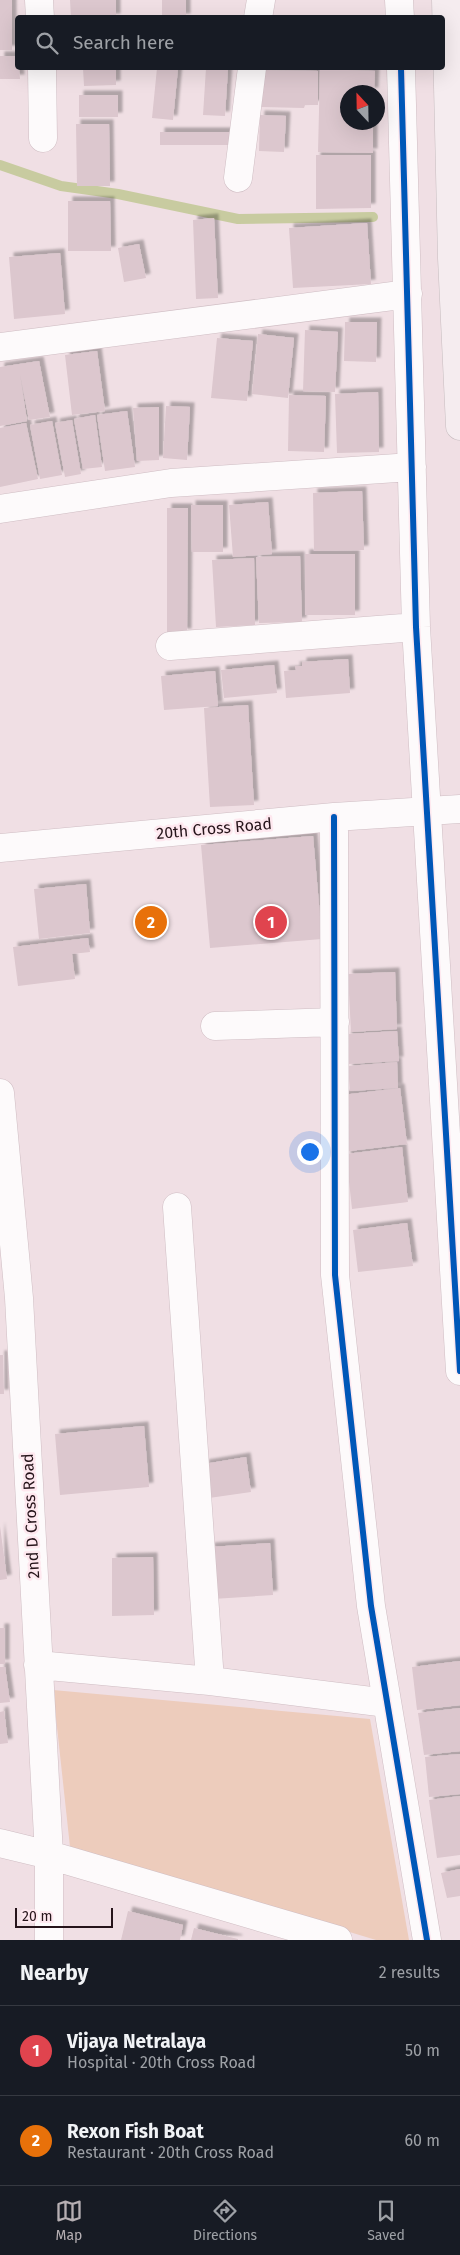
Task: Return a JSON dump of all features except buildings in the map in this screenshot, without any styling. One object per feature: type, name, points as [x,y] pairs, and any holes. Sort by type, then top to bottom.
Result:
[{"type":"highway","points":[[446,0],[452,258],[460,426]]},
{"type":"street","points":[[39,0],[40,15]]},
{"type":"street","points":[[258,15],[261,0]]},
{"type":"street","points":[[399,0],[400,15]]},
{"type":"street","points":[[42,70],[43,138]]},
{"type":"street","points":[[238,178],[252,70]]},
{"type":"street","points":[[401,70],[416,627],[460,1371]]},
{"type":"street","points":[[0,347],[408,294]]},
{"type":"street","points":[[0,508],[171,483],[412,467]]},
{"type":"street","points":[[170,646],[416,627]]},
{"type":"street","name":"20th Cross Road","points":[[0,848],[334,817],[460,809]]},
{"type":"street","points":[[334,817],[335,1275],[371,1606],[427,1940]]},
{"type":"street","points":[[215,1026],[335,1022]]},
{"type":"street","name":"2nd D Cross Road","points":[[0,1093],[18,1298],[49,1855],[49,1940]]},
{"type":"street","points":[[178,1207],[210,1681]]},
{"type":"street","points":[[38,1665],[210,1681],[387,1703]]},
{"type":"street","points":[[0,1844],[49,1855],[338,1940]]},
{"type":"shaded area","points":[[53,1690],[370,1719],[409,1940],[376,1940],[70,1847]]},
{"type":"waterway","points":[[0,165],[61,186],[118,194],[238,219],[373,217]]},
{"type":"cycle path","points":[[401,70],[416,627],[460,1371]]},
{"type":"cycle path","points":[[334,817],[335,1275],[371,1606],[427,1940]]},
{"type":"place","name":"Rexon Fish Boat","points":[[151,922]]},
{"type":"place","name":"Vijaya Netralaya","points":[[271,922]]}]
